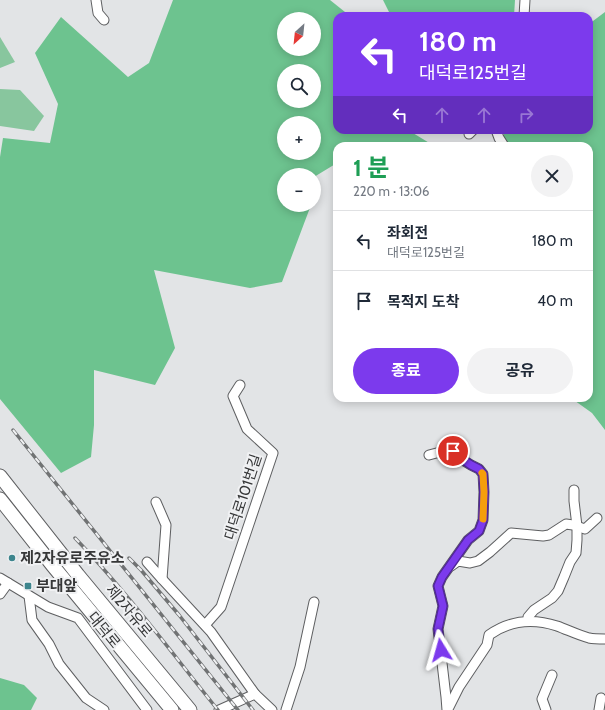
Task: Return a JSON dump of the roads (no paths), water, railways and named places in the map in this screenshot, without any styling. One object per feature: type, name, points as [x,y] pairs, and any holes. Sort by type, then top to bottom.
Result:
[{"type":"highway","name":"제2자유로","points":[[0,476],[78,575],[190,710]]},
{"type":"highway","name":"제2자유로","points":[[0,499],[53,566],[172,710]]},
{"type":"street","points":[[96,0],[98,14],[104,20]]},
{"type":"street","points":[[524,12],[525,0]]},
{"type":"street","name":"대덕로101번길","points":[[205,625],[221,608],[273,452],[247,429],[233,396],[240,385]]},
{"type":"street","points":[[430,455],[444,451],[453,451],[462,459],[479,469],[483,474],[483,520],[479,531],[468,540],[442,577],[438,586],[443,606],[438,629],[447,710]]},
{"type":"street","points":[[528,621],[528,617],[534,610],[552,598],[558,591],[570,562],[576,553],[578,526],[574,501],[574,490]]},
{"type":"street","points":[[156,502],[166,525],[162,579]]},
{"type":"street","points":[[449,567],[458,561],[470,563],[478,561],[511,533],[543,536],[549,535],[566,524],[585,529],[597,518]]},
{"type":"street","points":[[147,562],[211,632],[255,694],[272,710]]},
{"type":"street","points":[[0,594],[4,580]]},
{"type":"street","name":"대덕로","points":[[4,580],[48,607],[78,618],[147,710]]},
{"type":"street","points":[[29,596],[32,620],[49,644],[58,664],[86,698],[104,710]]},
{"type":"street","points":[[286,710],[300,667],[314,602]]},
{"type":"street","points":[[447,710],[459,687],[487,645],[489,635],[498,629],[514,623],[532,621],[556,626],[591,638],[605,640]]},
{"type":"street","points":[[546,710],[542,699],[552,675]]},
{"type":"street","points":[[219,710],[255,694]]},
{"type":"street","points":[[599,710],[601,698]]},
{"type":"railway","points":[[13,430],[238,710]]},
{"type":"railway","points":[[75,538],[131,601],[218,710]]},
{"type":"railway","points":[[129,558],[179,615],[253,710]]},
{"type":"place","name":"제2자유로주유소","points":[[12,558]]},
{"type":"place","name":"부대앞","points":[[28,586]]}]
